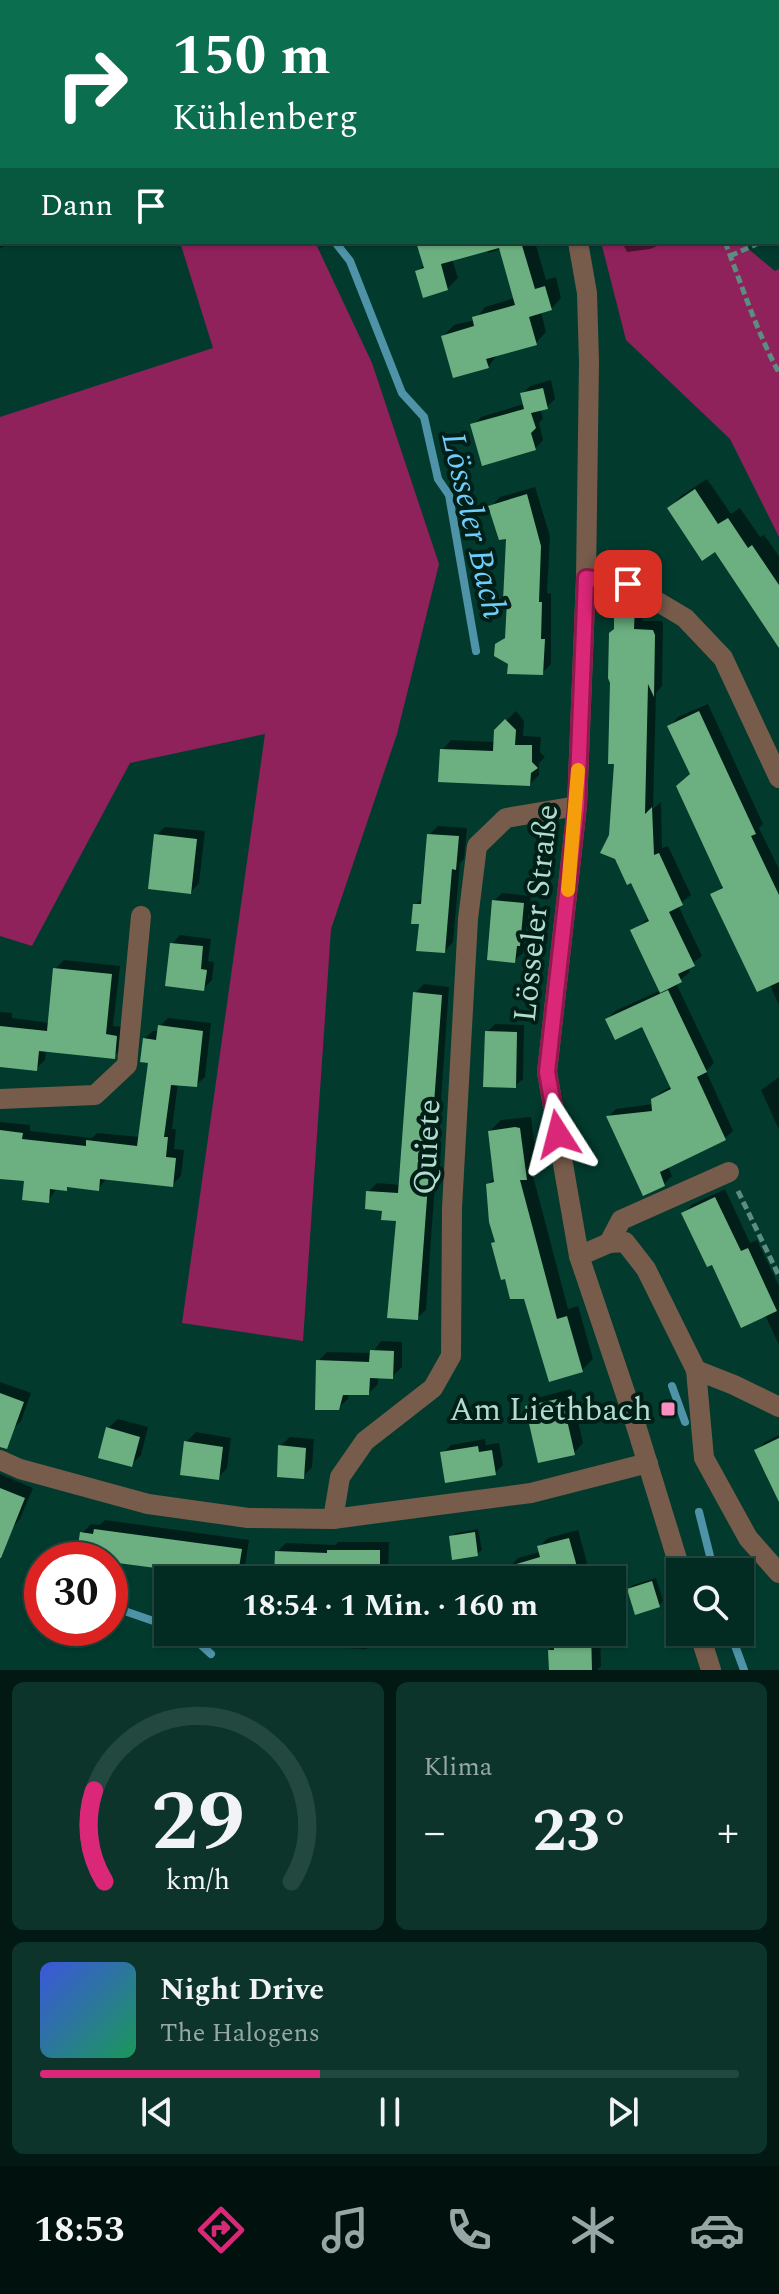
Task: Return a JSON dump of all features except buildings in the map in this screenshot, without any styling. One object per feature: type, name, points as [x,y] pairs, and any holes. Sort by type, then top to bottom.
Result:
[{"type":"street","name":"Lösseler Straße","points":[[578,244],[587,293],[589,362],[586,578],[577,806],[547,1072],[579,1256],[677,1558]]},
{"type":"street","points":[[586,578],[628,584],[685,618],[723,658],[779,778]]},
{"type":"street","name":"Quiete","points":[[333,1519],[340,1477],[365,1441],[433,1388],[451,1356],[452,1208],[468,919],[477,846],[506,818],[577,806]]},
{"type":"street","points":[[0,1099],[95,1095],[127,1065],[141,916]]},
{"type":"street","points":[[609,1243],[621,1220],[729,1172]]},
{"type":"street","points":[[579,1256],[609,1243],[625,1242],[646,1269],[696,1370],[704,1458],[748,1538],[779,1573]]},
{"type":"street","points":[[696,1370],[779,1407]]},
{"type":"street","points":[[0,1460],[20,1469],[148,1504],[248,1518],[333,1519],[531,1493],[648,1463]]},
{"type":"street","points":[[703,1646],[711,1670]]},
{"type":"path","points":[[726,244],[764,345],[779,373]]},
{"type":"path","points":[[730,256],[757,244]]},
{"type":"path","points":[[729,1172],[779,1276]]},
{"type":"shaded area","points":[[181,244],[316,244],[372,363],[439,564],[397,734],[331,929],[303,1341],[182,1323],[265,734],[130,763],[32,946],[0,936],[0,417],[213,348]]},
{"type":"shaded area","points":[[602,244],[742,244],[775,271],[779,269],[779,537],[730,439],[626,340]]},
{"type":"waterway","name":"Lösseler Bach","points":[[337,244],[350,261],[402,393],[424,417],[438,479],[449,495],[476,651]]},
{"type":"waterway","name":"Lösseler Bach","points":[[672,1386],[685,1422]]},
{"type":"waterway","name":"Lösseler Bach","points":[[699,1512],[710,1558]]},
{"type":"waterway","points":[[128,1612],[154,1621]]},
{"type":"waterway","points":[[202,1646],[211,1654]]},
{"type":"waterway","name":"Lösseler Bach","points":[[735,1646],[744,1670]]},
{"type":"slow traffic","points":[[568,890],[578,770]]},
{"type":"place","name":"Am Liethbach","points":[[668,1409]]},
{"type":"route","points":[[558,1134],[547,1072],[577,806],[586,578],[628,584]]}]
